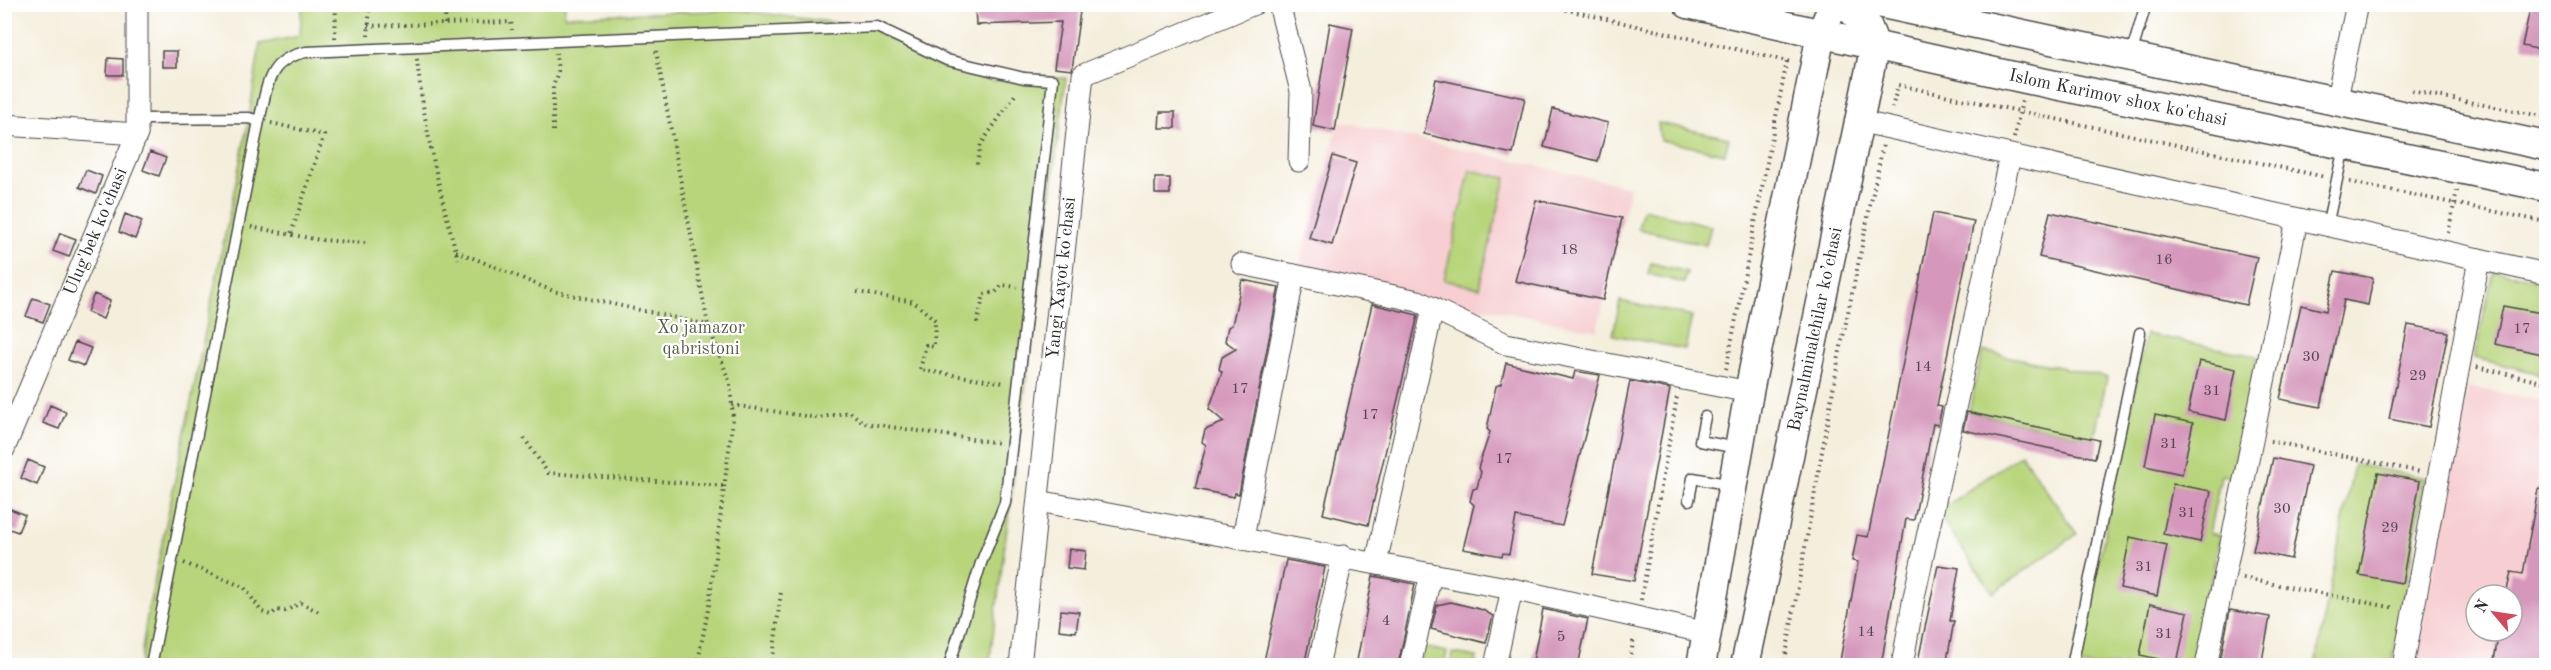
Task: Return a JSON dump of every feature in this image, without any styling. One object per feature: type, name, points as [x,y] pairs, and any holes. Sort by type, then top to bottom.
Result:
[{"type":"main road","name":"Islom Karimov shox ko'chasi","points":[[1688,4],[2026,79],[2547,187]]},
{"type":"main road","points":[[1701,666],[1738,448],[1736,390],[1815,68],[1821,34],[1833,4]]},
{"type":"main road","points":[[1845,4],[1867,25],[1875,45]]},
{"type":"main road","points":[[1884,5],[2547,146]]},
{"type":"main road","name":"Baynalminalchilar ko’chasi","points":[[1745,666],[1884,5]]},
{"type":"street","name":"Ulug'bek ko'chasi","points":[[4,449],[137,134],[137,4]]},
{"type":"street","name":"Yangi Xayot ko'chasi","points":[[1020,666],[1083,75],[1254,4]]},
{"type":"street","points":[[1279,4],[1301,91],[1299,160]]},
{"type":"street","points":[[2337,103],[2358,4]]},
{"type":"street","points":[[1858,121],[2547,274]]},
{"type":"street","points":[[4,125],[137,134]]},
{"type":"street","points":[[1902,666],[1914,597],[2010,156]]},
{"type":"street","points":[[2206,666],[2297,220]]},
{"type":"street","points":[[2403,666],[2479,259]]},
{"type":"street","points":[[1242,264],[1418,301],[1506,344],[1736,390]]},
{"type":"street","points":[[1243,538],[1294,275]]},
{"type":"street","points":[[1376,563],[1432,308]]},
{"type":"street","points":[[1038,501],[1512,589],[1707,633]]},
{"type":"street","points":[[1318,666],[1343,556]]},
{"type":"street","points":[[1410,666],[1431,574]]},
{"type":"street","points":[[1495,666],[1512,589]]},
{"type":"lane","points":[[2130,58],[2146,4]]},
{"type":"lane","points":[[151,666],[259,121],[272,69],[289,55],[334,50],[877,27],[947,60],[1024,78],[1053,80],[1005,503],[981,563],[949,666]]},
{"type":"lane","points":[[137,134],[145,119],[249,118],[259,121]]},
{"type":"lane","points":[[2327,226],[2344,146]]},
{"type":"lane","points":[[2072,666],[2140,333]]},
{"type":"lane","points":[[1705,417],[1700,441],[1738,448]]},
{"type":"lane","points":[[1689,500],[1693,478],[1732,485]]},
{"type":"path","points":[[334,50],[336,4]]},
{"type":"path","points":[[367,49],[370,4]]},
{"type":"path","points":[[445,24],[446,4]]},
{"type":"path","points":[[1542,4],[1815,68]]},
{"type":"path","points":[[368,26],[512,22],[514,42]]},
{"type":"path","points":[[653,37],[708,325],[730,383],[734,418],[709,604],[697,666]]},
{"type":"path","points":[[553,131],[553,87],[558,71],[554,41]]},
{"type":"path","points":[[416,47],[422,107],[429,146],[458,259]]},
{"type":"path","points":[[1736,390],[1787,61]]},
{"type":"path","points":[[978,164],[981,144],[1013,100],[1024,78]]},
{"type":"path","points":[[1867,79],[2547,222]]},
{"type":"path","points":[[2010,156],[2026,79]]},
{"type":"path","points":[[1784,666],[1839,356],[1898,85]]},
{"type":"path","points":[[259,121],[324,135],[291,234]]},
{"type":"path","points":[[2444,251],[2461,170]]},
{"type":"path","points":[[239,225],[320,240],[365,243]]},
{"type":"path","points":[[456,252],[553,291],[708,325]]},
{"type":"path","points":[[977,323],[984,294],[996,292],[1002,285],[1030,288]]},
{"type":"path","points":[[856,292],[914,302],[935,320],[934,346],[926,345],[920,370],[1019,385]]},
{"type":"path","points":[[2459,363],[2547,383]]},
{"type":"path","points":[[1629,666],[1680,379]]},
{"type":"path","points":[[732,405],[818,418],[850,412],[864,423],[1012,445]]},
{"type":"path","points":[[2251,437],[2438,476]]},
{"type":"path","points":[[524,438],[548,473],[724,486]]},
{"type":"path","points":[[172,559],[244,587],[262,612],[271,615],[277,609],[285,611],[301,603],[321,613]]},
{"type":"path","points":[[2225,575],[2413,611]]},
{"type":"path","points":[[772,666],[781,591]]},
{"type":"shaded area","points":[[1339,121],[1630,187],[1597,331],[1481,307],[1479,314],[1298,269]]},
{"type":"shaded area","points":[[2468,387],[2546,401],[2546,665],[2415,666]]},
{"type":"green space","name":"Xo'jamazor qabristoni","points":[[302,5],[565,5],[564,16],[738,10],[882,29],[934,64],[993,81],[1066,78],[989,665],[140,666],[146,622],[249,118],[260,44],[300,36]]},
{"type":"green space","points":[[1658,123],[1729,138],[1725,154],[1660,140]]},
{"type":"green space","points":[[1470,170],[1506,178],[1479,288],[1444,280]]},
{"type":"green space","points":[[1643,209],[1711,226],[1706,245],[1638,229]]},
{"type":"green space","points":[[1651,263],[1687,272],[1684,283],[1648,274]]},
{"type":"green space","points":[[2494,270],[2546,282],[2546,375],[2474,358]]},
{"type":"green space","points":[[1620,301],[1692,316],[1685,349],[1613,335]]},
{"type":"green space","points":[[2146,334],[2257,356],[2232,477],[2221,475],[2209,533],[2220,536],[2194,665],[2077,666]]},
{"type":"green space","points":[[1982,351],[2107,377],[2094,439],[1969,412]]},
{"type":"green space","points":[[2021,454],[2077,534],[1993,593],[1937,512]]},
{"type":"green space","points":[[2354,464],[2425,478],[2392,665],[2315,666]]},
{"type":"green space","points":[[1423,647],[1447,652],[1444,665],[1419,666]]},
{"type":"green space","points":[[1453,653],[1477,657],[1475,665],[1450,665]]},
{"type":"building","points":[[1081,4],[1072,70],[1054,68],[1061,22],[976,25],[975,7]]},
{"type":"building","points":[[2531,4],[2547,7],[2547,51],[2522,46]]},
{"type":"building","points":[[1330,23],[1353,28],[1335,131],[1313,126]]},
{"type":"building","points":[[162,51],[177,51],[177,67],[162,67]]},
{"type":"building","points":[[108,58],[123,59],[123,75],[107,75]]},
{"type":"building","points":[[1436,79],[1525,98],[1513,154],[1424,134]]},
{"type":"building","points":[[1553,109],[1608,123],[1598,161],[1544,147]]},
{"type":"building","points":[[1160,112],[1175,112],[1175,128],[1159,128]]},
{"type":"building","points":[[150,152],[166,158],[159,176],[143,170]]},
{"type":"building","points":[[1333,156],[1356,163],[1332,245],[1309,238]]},
{"type":"building","points":[[86,170],[102,176],[96,194],[79,187]]},
{"type":"building","points":[[1155,178],[1170,178],[1170,194],[1155,194]]},
{"type":"building","points":[[1536,200],[1622,218],[1603,300],[1515,281]]},
{"type":"building","points":[[2050,212],[2257,257],[2246,305],[2039,257]]},
{"type":"building","points":[[1933,213],[1974,221],[1937,406],[1942,407],[1938,425],[1933,424],[1914,520],[1906,519],[1881,666],[1839,666],[1858,562],[1852,561],[1857,535],[1868,537]]},
{"type":"building","points":[[125,214],[142,221],[135,239],[119,232]]},
{"type":"building","points":[[60,233],[76,239],[69,257],[53,251]]},
{"type":"building","points":[[2335,271],[2373,278],[2368,305],[2344,300],[2321,407],[2280,399],[2301,305],[2326,311]]},
{"type":"building","points":[[1242,280],[1279,287],[1239,494],[1235,493],[1234,497],[1195,489],[1206,445],[1202,442],[1205,430],[1224,422],[1209,409],[1222,372],[1219,369],[1222,357],[1236,349],[1225,341],[1228,327],[1232,325]]},
{"type":"building","points":[[94,294],[110,301],[103,319],[87,312]]},
{"type":"building","points":[[33,298],[50,304],[43,322],[26,316]]},
{"type":"building","points":[[1372,304],[1418,315],[1368,525],[1323,514]]},
{"type":"building","points":[[2503,306],[2547,314],[2547,355],[2495,344]]},
{"type":"building","points":[[2408,325],[2448,332],[2429,427],[2389,419]]},
{"type":"building","points":[[75,342],[91,348],[84,366],[68,360]]},
{"type":"building","points":[[2199,361],[2236,369],[2226,420],[2188,412]]},
{"type":"building","points":[[1506,363],[1573,379],[1575,371],[1600,375],[1562,526],[1516,517],[1509,554],[1503,553],[1502,556],[1463,549],[1474,505],[1470,501],[1473,489],[1477,488],[1481,472],[1478,468],[1490,432],[1487,429],[1496,386],[1501,384]]},
{"type":"building","points":[[1630,381],[1670,389],[1634,581],[1592,574]]},
{"type":"building","points":[[50,405],[66,412],[59,429],[43,423]]},
{"type":"building","points":[[1967,412],[2099,440],[2095,458],[1963,430]]},
{"type":"building","points":[[2155,415],[2193,423],[2182,474],[2145,466]]},
{"type":"building","points":[[2273,458],[2310,466],[2291,559],[2253,551]]},
{"type":"building","points":[[28,460],[44,467],[37,485],[21,478]]},
{"type":"building","points":[[2378,473],[2420,481],[2402,583],[2359,575]]},
{"type":"building","points":[[2173,484],[2211,491],[2200,542],[2163,534]]},
{"type":"building","points":[[2538,489],[2547,490],[2547,666],[2493,666],[2497,643],[2524,643],[2524,583],[2509,583],[2511,572],[2523,574]]},
{"type":"building","points":[[8,508],[25,515],[18,532],[4,527]]},
{"type":"building","points":[[2130,537],[2167,545],[2157,596],[2120,588]]},
{"type":"building","points":[[1069,549],[1086,551],[1084,570],[1067,568]]},
{"type":"building","points":[[1286,560],[1325,567],[1304,666],[1263,666]]},
{"type":"building","points":[[1938,565],[1959,568],[1950,621],[1954,621],[1946,666],[1917,666]]},
{"type":"building","points":[[1373,576],[1415,584],[1398,666],[1356,666]]},
{"type":"building","points":[[1451,602],[1483,610],[1493,616],[1486,643],[1431,629],[1437,605]]},
{"type":"building","points":[[2150,604],[2188,612],[2177,663],[2140,655]]},
{"type":"building","points":[[1543,609],[1588,619],[1578,666],[1532,666]]},
{"type":"building","points":[[1061,610],[1079,612],[1076,632],[1059,630]]},
{"type":"building","points":[[2230,610],[2270,617],[2261,666],[2219,666]]}]
